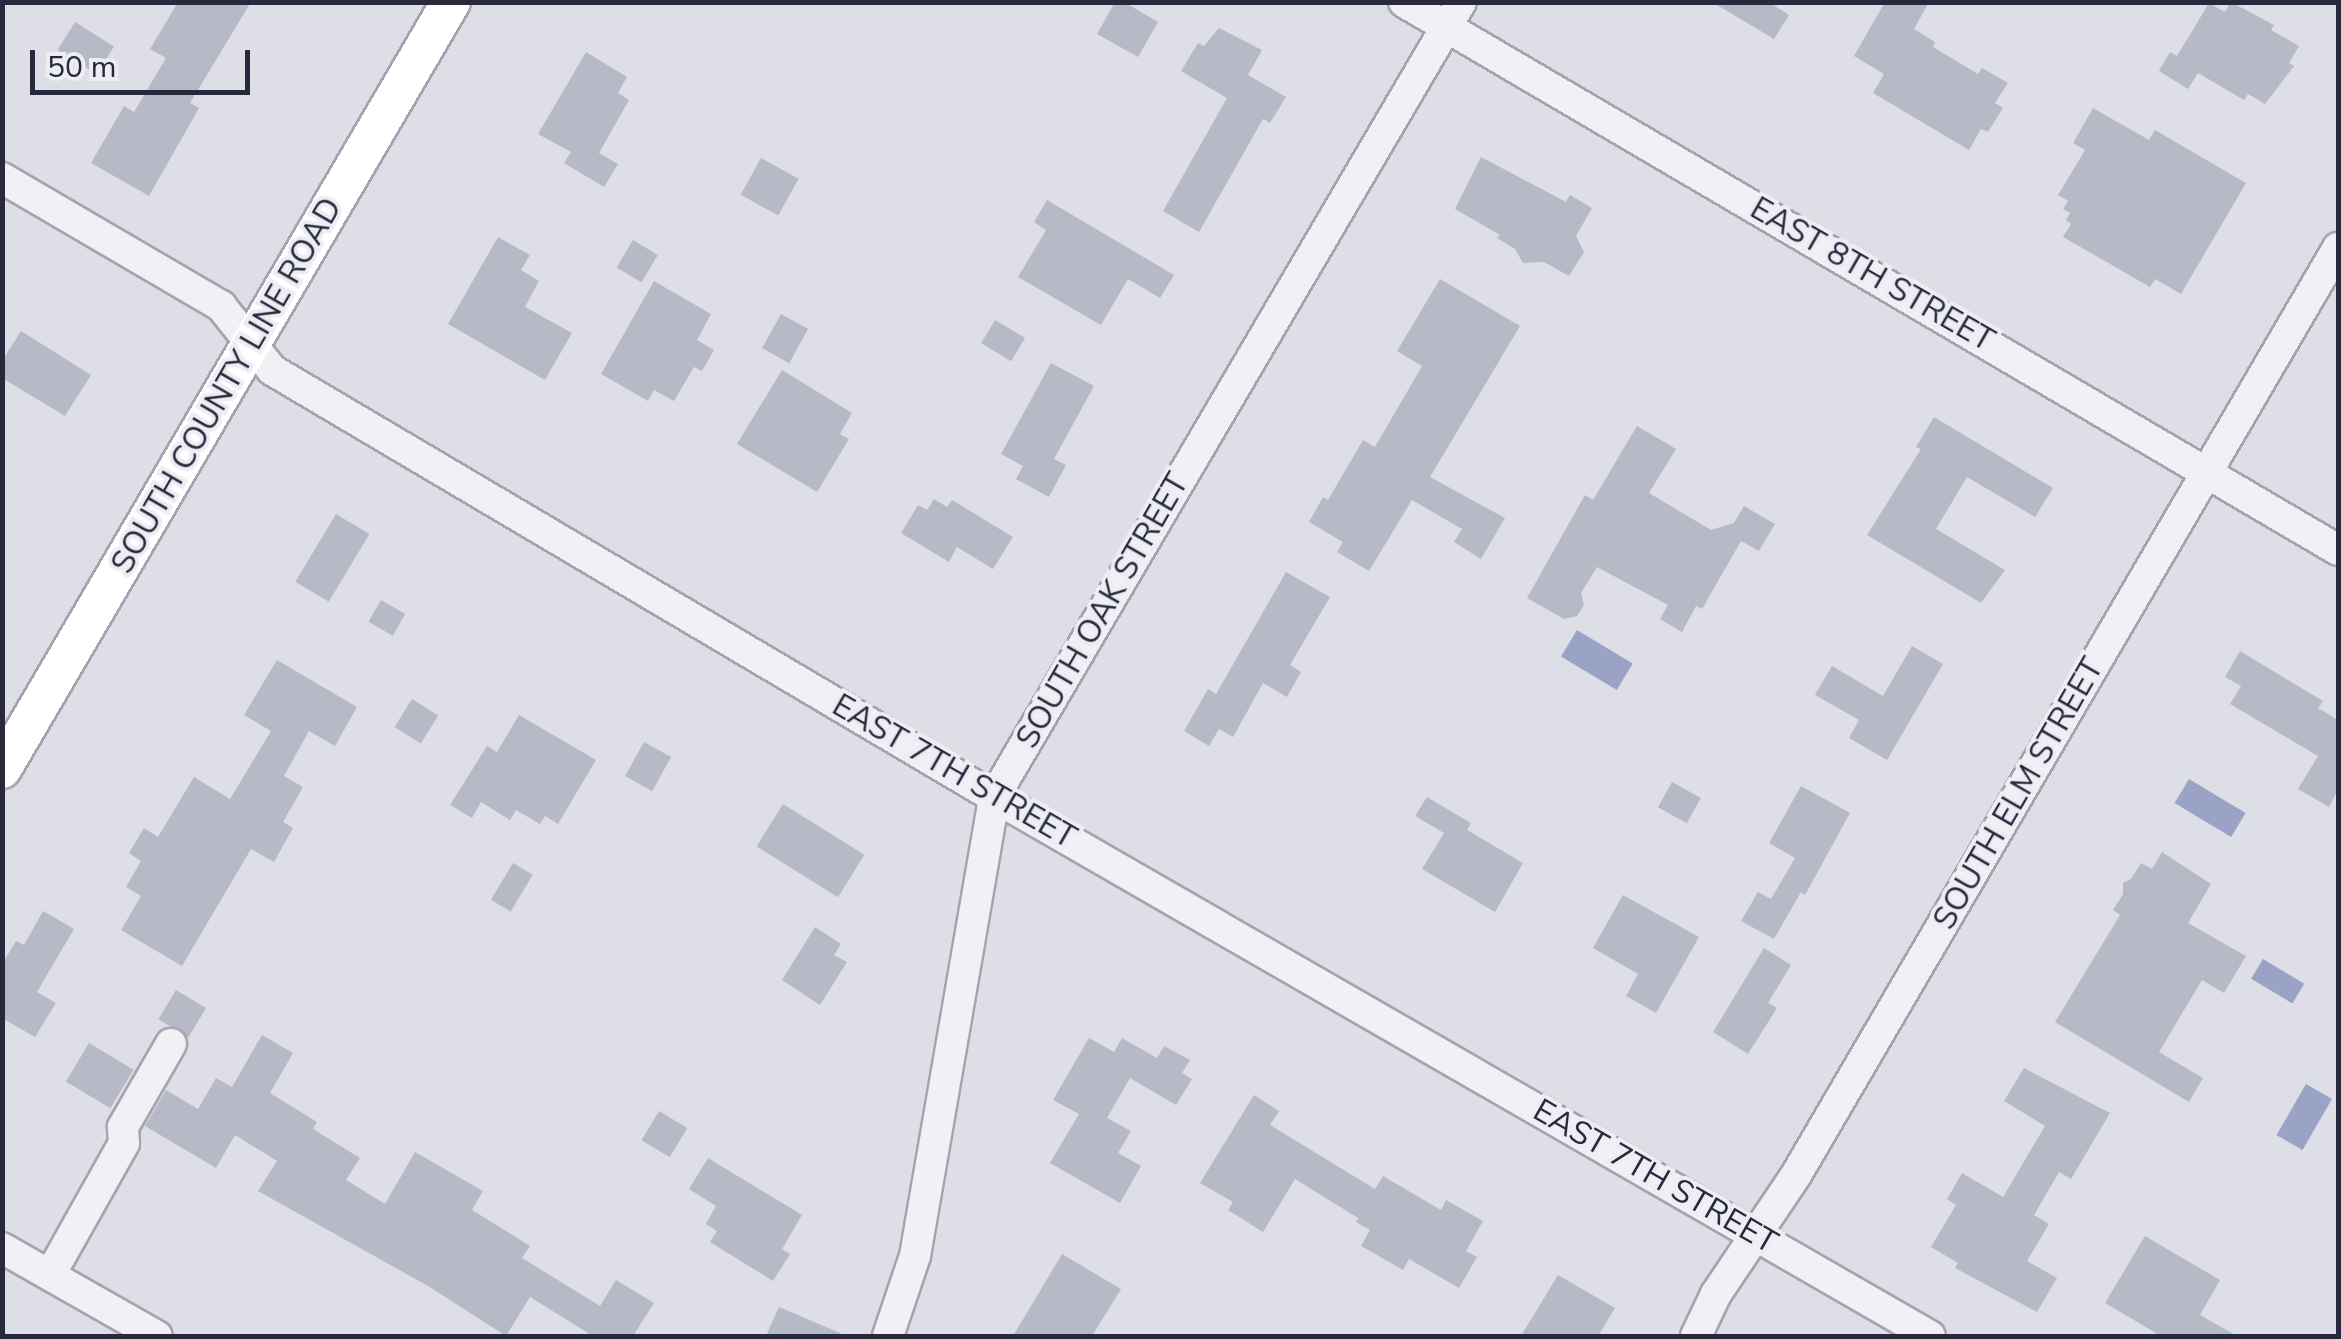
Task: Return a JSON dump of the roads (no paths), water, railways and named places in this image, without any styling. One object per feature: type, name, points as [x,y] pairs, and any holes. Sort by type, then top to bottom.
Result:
[{"type":"main road","name":"SOUTH COUNTY LINE ROAD","points":[[2,769],[451,2]]},
{"type":"street","name":"EAST 8TH STREET","points":[[1404,2],[1454,15],[2338,550]]},
{"type":"street","name":"SOUTH OAK STREET","points":[[888,1336],[915,1256],[994,796],[1454,15]]},
{"type":"street","name":"EAST 7TH STREET","points":[[2,178],[221,306],[272,370],[994,796],[1930,1336]]},
{"type":"street","name":"SOUTH ELM STREET","points":[[1696,1336],[1716,1294],[1796,1175],[2338,248]]},
{"type":"street","points":[[50,1275],[124,1142],[123,1127],[180,1048]]},
{"type":"street","points":[[2,1248],[157,1336]]},
{"type":"water","points":[[1577,630],[1633,663],[1617,690],[1561,657]]},
{"type":"water","points":[[2189,779],[2246,813],[2231,837],[2175,803]]},
{"type":"water","points":[[2263,959],[2304,984],[2292,1003],[2251,979]]},
{"type":"water","points":[[2306,1084],[2332,1099],[2302,1150],[2276,1135]]}]
